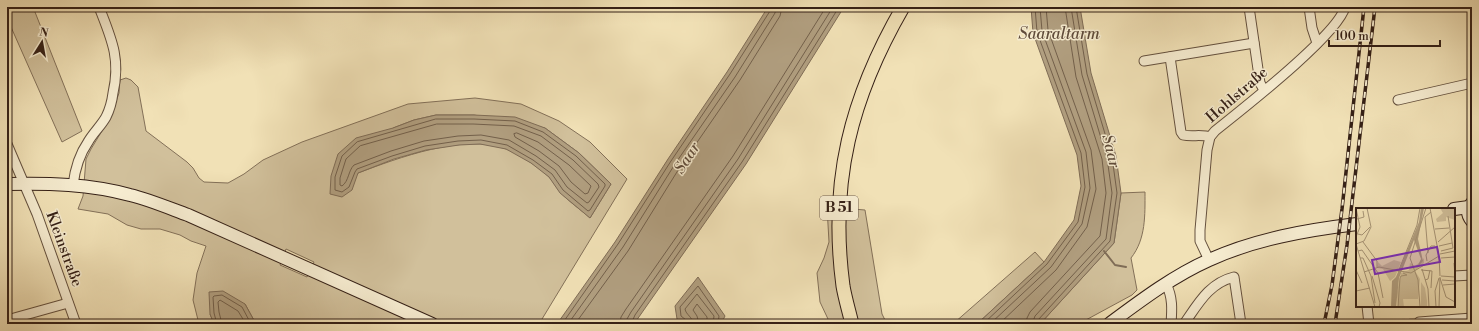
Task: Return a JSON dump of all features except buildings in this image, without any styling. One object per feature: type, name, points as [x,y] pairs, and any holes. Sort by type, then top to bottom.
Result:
[{"type":"main road","name":"B 51","points":[[852,324],[843,287],[839,236],[839,208],[842,174],[853,120],[861,94],[888,34],[903,7]]},
{"type":"main road","points":[[7,184],[73,185],[130,195],[157,203],[283,257],[432,324]]},
{"type":"main road","points":[[1455,209],[1470,211]]},
{"type":"main road","points":[[1455,215],[1470,211]]},
{"type":"main road","points":[[1109,324],[1150,294],[1209,260],[1271,239],[1326,228],[1356,224]]},
{"type":"street","points":[[73,185],[75,170],[80,157],[88,142],[106,116],[111,105],[115,87],[117,69],[116,54],[99,7]]},
{"type":"street","points":[[1249,7],[1260,83],[1264,90]]},
{"type":"street","points":[[1309,7],[1312,28],[1317,43]]},
{"type":"street","points":[[1337,7],[1338,20]]},
{"type":"street","name":"Hohlstraße","points":[[1209,260],[1200,241],[1200,230],[1205,166],[1210,137],[1215,131],[1317,43],[1343,14],[1345,7]]},
{"type":"street","points":[[1144,61],[1254,43]]},
{"type":"street","points":[[1170,57],[1181,132],[1183,135],[1187,136],[1204,135],[1210,137]]},
{"type":"street","points":[[1398,100],[1472,83]]},
{"type":"street","name":"Kleinstraße","points":[[8,146],[37,214],[76,324]]},
{"type":"street","points":[[1456,276],[1472,275]]},
{"type":"street","points":[[1184,324],[1199,302],[1209,291],[1218,283],[1234,277],[1241,324]]},
{"type":"street","points":[[1166,284],[1170,292],[1172,302],[1171,324]]},
{"type":"street","points":[[7,320],[68,303]]},
{"type":"street","points":[[1367,307],[1370,324]]},
{"type":"street","points":[[1418,322],[1472,318]]},
{"type":"shaded area","points":[[7,7],[33,7],[82,131],[62,142],[7,18]]},
{"type":"shaded area","points":[[126,78],[131,80],[138,87],[146,131],[187,162],[199,178],[204,182],[228,183],[244,174],[263,160],[302,142],[408,104],[475,98],[521,104],[559,121],[590,142],[627,179],[539,324],[256,324],[245,304],[210,314],[214,324],[199,324],[193,300],[197,273],[206,246],[191,241],[180,235],[160,229],[141,229],[127,225],[108,214],[78,209],[83,196],[86,159],[111,116],[119,93],[120,80]],"holes":[[[436,115],[474,115],[545,128],[579,153],[611,184],[590,218],[570,202],[560,192],[552,180],[535,165],[511,151],[489,145],[471,144],[431,149],[358,173],[393,128],[414,120]],[[286,249],[314,262],[307,277],[280,265]]]},
{"type":"shaded area","points":[[1145,192],[1144,226],[1140,243],[1131,258],[1137,290],[1132,295],[1081,324],[1040,324],[1114,243],[1121,193]]},
{"type":"shaded area","points":[[827,207],[865,210],[882,314],[887,324],[828,324],[828,319],[820,302],[817,273],[829,242]]},
{"type":"shaded area","points":[[1035,252],[1044,262],[977,324],[950,324],[954,323]]},
{"type":"water","name":"Saar","points":[[768,7],[844,7],[746,164],[634,324],[557,324],[615,242]]},
{"type":"water","name":"Saaraltarm","points":[[1031,7],[1080,7],[1091,73],[1116,156],[1121,193],[1114,243],[1040,324],[977,324],[1044,262],[1074,220],[1081,186],[1077,155],[1033,33]]},
{"type":"water","points":[[436,115],[515,117],[545,128],[579,153],[611,184],[590,218],[560,193],[549,177],[531,163],[506,149],[480,144],[459,145],[426,150],[394,159],[358,173],[352,190],[342,197],[330,194],[331,176],[338,154],[356,138],[393,128],[414,120]]},
{"type":"water","points":[[698,277],[725,316],[721,324],[687,324],[677,319],[675,306]]},
{"type":"water","points":[[223,291],[245,304],[256,324],[214,324],[210,314],[209,292]]},
{"type":"waterway","points":[[1104,251],[1115,265],[1126,267]]},
{"type":"tunnel","points":[[1396,324],[1419,322]]},
{"type":"railway","points":[[1324,324],[1332,285],[1342,209],[1364,7]]},
{"type":"railway","points":[[1335,324],[1347,245],[1375,7]]}]
